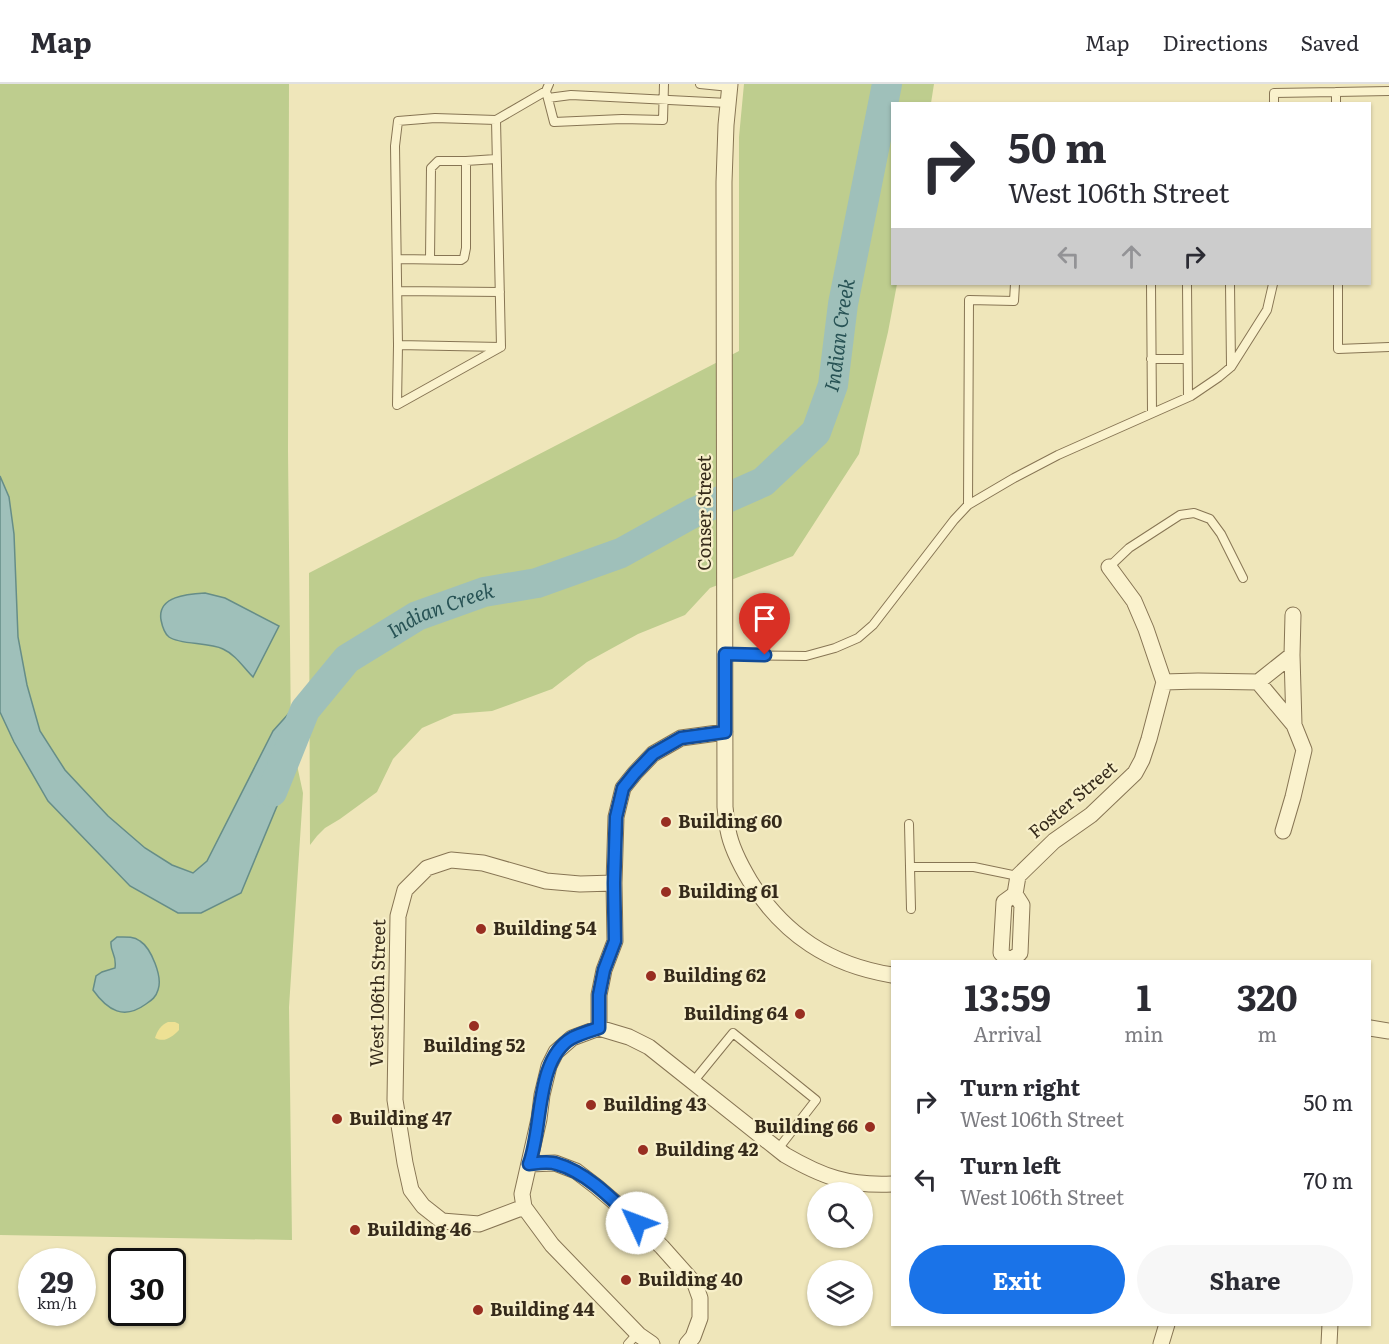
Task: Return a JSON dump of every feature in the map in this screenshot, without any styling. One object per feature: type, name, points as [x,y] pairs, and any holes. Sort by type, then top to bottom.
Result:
[{"type":"street","name":"Conser Street","points":[[730,85],[724,182],[725,807],[728,831],[746,874],[761,898],[784,925],[805,942],[847,964],[891,975]]},
{"type":"street","points":[[1109,567],[1134,601],[1164,682],[1258,682],[1292,655]]},
{"type":"street","points":[[1293,615],[1294,725]]},
{"type":"street","name":"Foster Street","points":[[1018,876],[1054,841],[1091,815],[1135,773],[1149,739],[1164,682]]},
{"type":"street","points":[[1258,682],[1294,725],[1304,750],[1283,831]]},
{"type":"street","points":[[599,1028],[599,995],[604,970],[615,941],[616,817],[623,788],[653,754],[681,738],[725,732]]},
{"type":"street","name":"West 106th Street","points":[[524,1207],[480,1224],[442,1221],[423,1206],[411,1190],[395,1100],[397,926],[405,890],[428,868],[452,860],[483,863],[546,881],[580,884],[614,883]]},
{"type":"street","points":[[1011,960],[1020,953],[1022,905],[1015,894],[1018,876]]},
{"type":"street","points":[[652,1344],[633,1339],[552,1245],[524,1207],[522,1194],[549,1066],[556,1052],[572,1038],[599,1028],[629,1037],[649,1047],[778,1149],[808,1169],[843,1182],[891,1184]]},
{"type":"street","points":[[1371,1028],[1389,1031]]},
{"type":"street","points":[[529,1164],[555,1163],[576,1171],[618,1205],[662,1246],[695,1284],[700,1298],[700,1318],[693,1337],[687,1344]]},
{"type":"street","points":[[1161,1344],[1166,1326]]},
{"type":"street","points":[[1329,1344],[1330,1326]]},
{"type":"lane","points":[[547,91],[554,122],[663,120],[664,84]]},
{"type":"lane","points":[[700,84],[730,85]]},
{"type":"lane","points":[[1274,88],[1336,92],[1365,88],[1389,91]]},
{"type":"lane","points":[[501,346],[397,405],[398,259],[395,146],[398,120],[435,118],[496,120],[547,91],[571,95],[728,103]]},
{"type":"lane","points":[[1336,92],[1336,102]]},
{"type":"lane","points":[[496,120],[501,346]]},
{"type":"lane","points":[[430,259],[431,168],[438,161],[496,159]]},
{"type":"lane","points":[[398,259],[461,260],[464,258],[466,160]]},
{"type":"lane","points":[[968,505],[969,300],[1014,301],[1015,285]]},
{"type":"lane","points":[[1151,285],[1152,413]]},
{"type":"lane","points":[[1186,285],[1188,397]]},
{"type":"lane","points":[[1230,285],[1231,367]]},
{"type":"lane","points":[[725,654],[806,656],[835,648],[858,638],[873,625],[968,505],[1058,455],[1188,397],[1220,377],[1231,367],[1267,310],[1273,285]]},
{"type":"lane","points":[[1338,285],[1338,349],[1389,347]]},
{"type":"lane","points":[[398,291],[500,292]]},
{"type":"lane","points":[[398,345],[501,346]]},
{"type":"lane","points":[[1151,359],[1187,359]]},
{"type":"lane","points":[[1109,567],[1129,548],[1180,515],[1194,513],[1210,519],[1221,534],[1243,578]]},
{"type":"lane","points":[[909,824],[911,909]]},
{"type":"lane","points":[[910,867],[974,867],[1018,876]]},
{"type":"lane","points":[[693,1082],[733,1033],[816,1100],[778,1149]]},
{"type":"green space","points":[[0,84],[289,84],[288,451],[291,737],[303,793],[289,1007],[292,1240],[0,1235]]},
{"type":"green space","points":[[744,84],[934,84],[931,102],[891,102],[891,285],[897,285],[859,454],[793,556],[710,588],[685,615],[638,634],[587,662],[552,689],[492,711],[454,714],[422,728],[393,759],[377,792],[325,828],[310,845],[309,573],[739,351],[739,137]]},
{"type":"sand","points":[[168,1022],[179,1024],[179,1030],[165,1040],[155,1038],[160,1028]]},
{"type":"water","points":[[0,476],[9,497],[14,534],[18,637],[27,685],[40,731],[65,770],[108,816],[145,848],[172,865],[193,873],[207,861],[273,731],[291,711],[291,738],[277,806],[241,893],[201,913],[178,913],[130,886],[48,801],[14,742],[0,712]]},
{"type":"water","points":[[205,593],[225,598],[279,626],[253,677],[236,658],[223,649],[174,640],[166,634],[161,620],[164,606],[175,598]]},
{"type":"water","points":[[117,937],[135,938],[140,941],[155,963],[159,978],[158,990],[154,998],[131,1012],[111,1008],[93,990],[96,976],[115,968],[111,942]]},
{"type":"waterway","name":"Indian Creek","points":[[272,792],[305,710],[347,659],[417,616],[484,592],[537,583],[621,553],[693,513],[763,482],[816,432],[833,385],[843,304],[887,84]]},
{"type":"place","name":"Building 60","points":[[666,822]]},
{"type":"place","name":"Building 61","points":[[666,892]]},
{"type":"place","name":"Building 54","points":[[481,929]]},
{"type":"place","name":"Building 62","points":[[651,976]]},
{"type":"place","name":"Building 64","points":[[800,1014]]},
{"type":"place","name":"Building 52","points":[[474,1026]]},
{"type":"place","name":"Building 43","points":[[591,1105]]},
{"type":"place","name":"Building 47","points":[[337,1119]]},
{"type":"place","name":"Building 66","points":[[870,1127]]},
{"type":"place","name":"Building 42","points":[[643,1150]]},
{"type":"place","name":"Building 46","points":[[355,1230]]},
{"type":"place","name":"Building 40","points":[[626,1280]]},
{"type":"place","name":"Building 44","points":[[478,1310]]},
{"type":"route","points":[[637,1223],[576,1171],[555,1163],[529,1164],[542,1095],[549,1066],[556,1052],[572,1038],[599,1028],[599,995],[604,970],[615,941],[616,817],[623,788],[653,754],[681,738],[725,732],[725,654],[765,655]]}]
